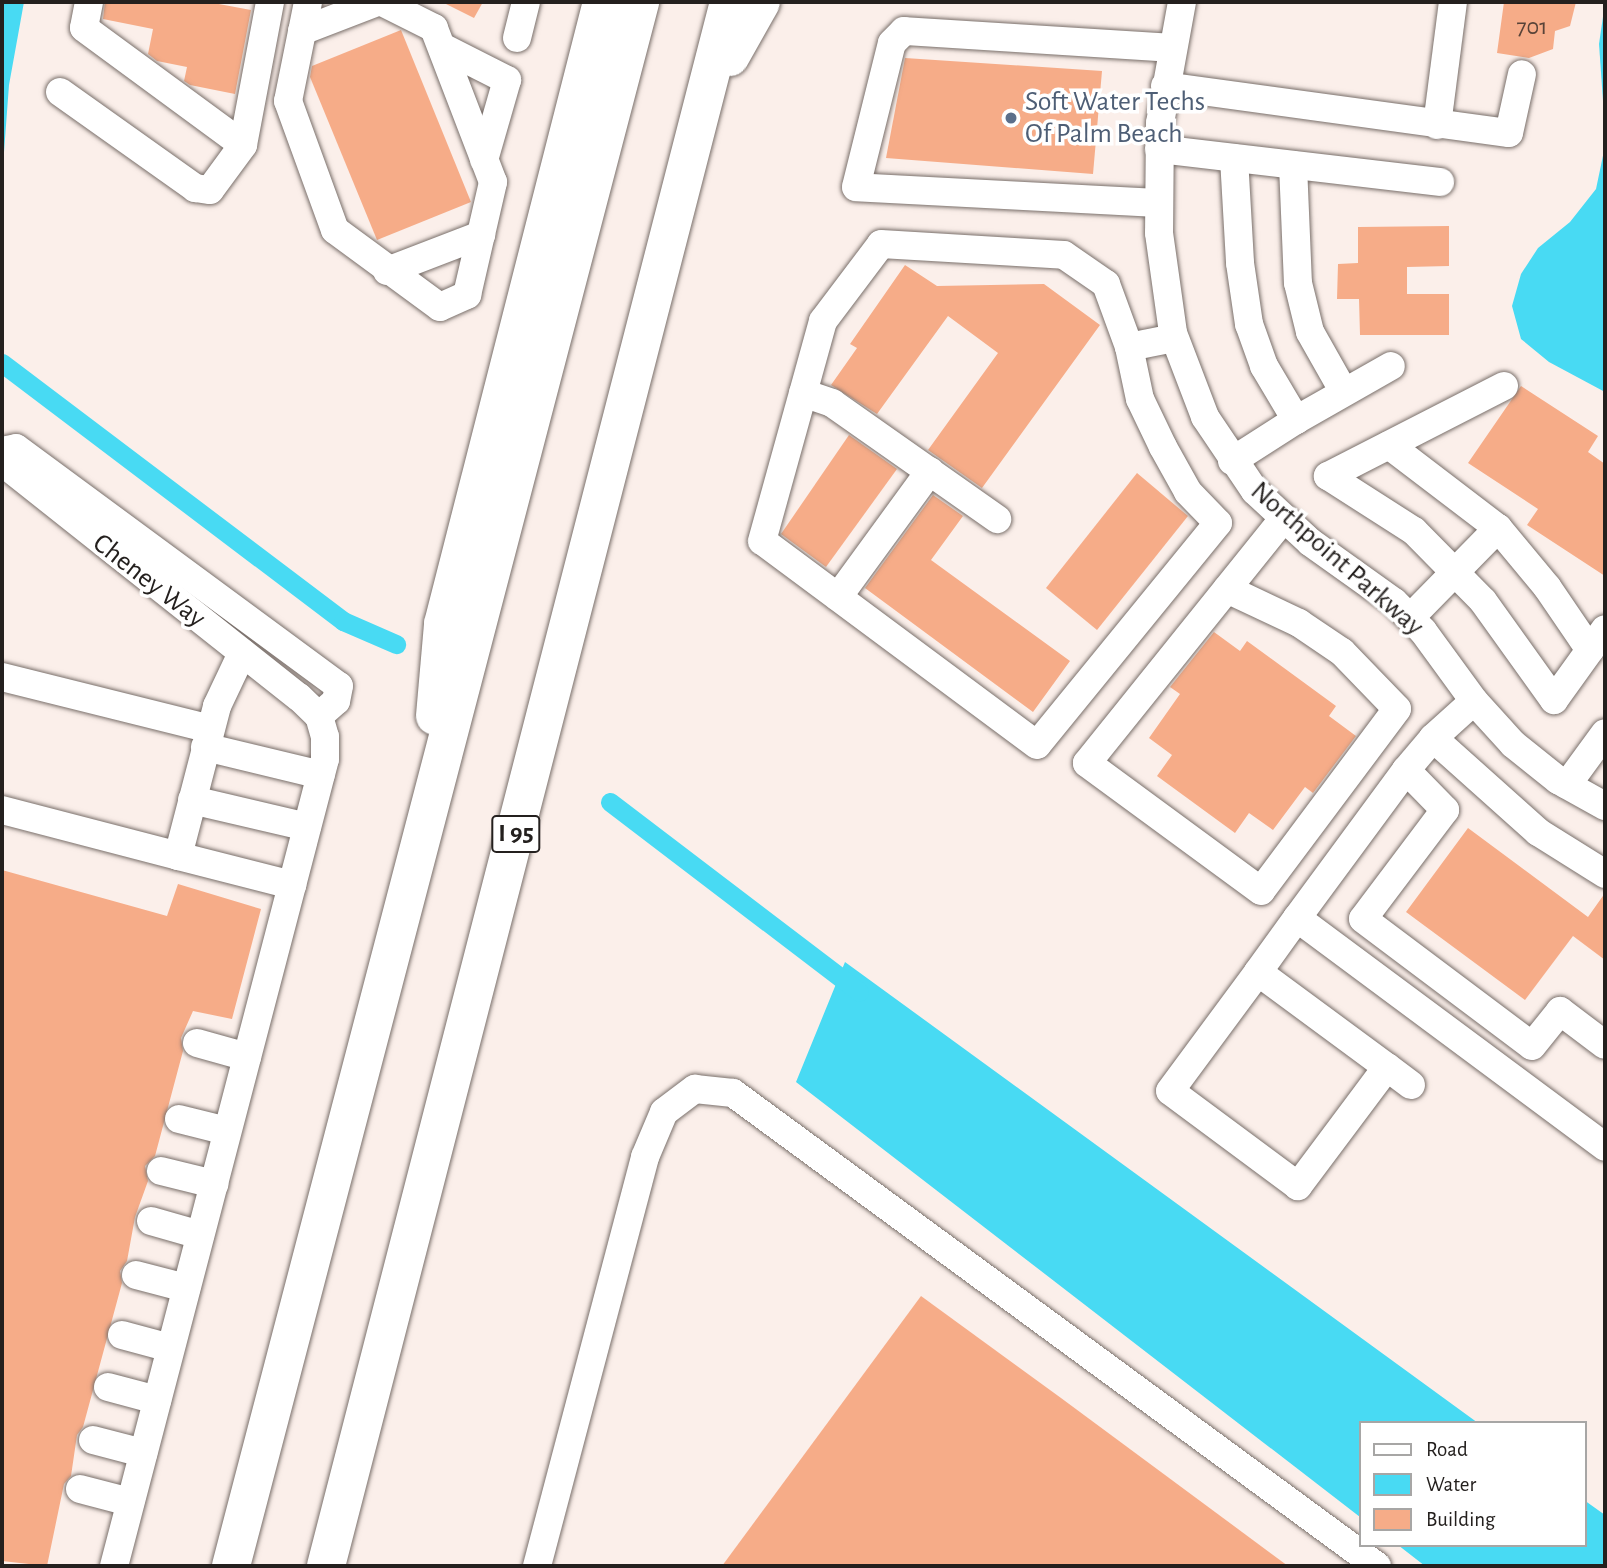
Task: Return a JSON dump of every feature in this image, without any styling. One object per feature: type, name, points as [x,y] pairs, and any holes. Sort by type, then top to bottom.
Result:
[{"type":"highway","points":[[426,823],[443,624],[603,2]]},
{"type":"highway","points":[[230,1566],[640,2]]},
{"type":"highway","name":"I 95","points":[[326,1566],[706,102],[729,2]]},
{"type":"highway","points":[[706,102],[761,2]]},
{"type":"street","points":[[89,2],[84,28],[243,145]]},
{"type":"street","points":[[60,92],[195,188],[210,190],[243,145],[269,2]]},
{"type":"street","points":[[308,2],[288,101],[335,230],[387,271],[440,307],[467,295],[481,235],[489,171],[507,80],[442,47]]},
{"type":"street","points":[[302,31],[379,2],[434,28],[489,171]]},
{"type":"street","points":[[517,38],[526,2]]},
{"type":"street","name":"Northpoint Parkway","points":[[1182,2],[1165,86],[1158,149],[1158,202],[1164,287],[1174,338],[1205,417],[1232,461],[1283,519],[1372,584],[1410,618],[1474,701],[1513,744],[1567,785],[1605,806]]},
{"type":"street","points":[[1437,125],[1453,2]]},
{"type":"street","points":[[1158,202],[856,187],[892,43],[904,31],[1171,48]]},
{"type":"street","points":[[1165,86],[1510,133],[1522,74]]},
{"type":"street","points":[[1158,149],[1440,182]]},
{"type":"street","points":[[1234,158],[1240,263],[1249,324],[1264,366],[1296,420]]},
{"type":"street","points":[[1293,165],[1298,283],[1310,332],[1344,392]]},
{"type":"street","points":[[387,271],[481,235]]},
{"type":"street","points":[[881,244],[1064,256],[1106,284],[1129,347],[1140,399],[1163,447],[1188,492],[1218,523],[1037,745],[762,541],[822,321],[881,244]]},
{"type":"street","points":[[1129,347],[1174,338]]},
{"type":"street","points":[[1232,461],[1296,420],[1391,366]]},
{"type":"street","points":[[1389,445],[1498,528],[1547,587],[1598,640],[1554,700],[1483,601],[1414,531],[1328,476],[1504,386]]},
{"type":"street","points":[[803,393],[832,403],[998,519]]},
{"type":"street","points":[[2,451],[16,448],[340,686],[336,701],[309,707],[325,737],[321,775],[114,1566]]},
{"type":"street","name":"Cheney Way","points":[[2,462],[309,707]]},
{"type":"street","points":[[838,597],[930,471]]},
{"type":"street","points":[[1227,589],[1299,623],[1342,652],[1396,709],[1261,891],[1087,763],[1283,519]]},
{"type":"street","points":[[1410,618],[1498,528]]},
{"type":"street","points":[[178,856],[207,738],[242,653]]},
{"type":"street","points":[[2,677],[321,775]]},
{"type":"street","points":[[1387,1067],[1298,1185],[1170,1091],[1406,770],[1433,738],[1474,701]]},
{"type":"street","points":[[1567,785],[1605,734]]},
{"type":"street","points":[[1433,738],[1538,832],[1605,874]]},
{"type":"street","points":[[1406,770],[1445,810],[1363,919],[1532,1046]]},
{"type":"street","points":[[192,800],[307,827]]},
{"type":"street","points":[[2,810],[292,885]]},
{"type":"street","points":[[1297,918],[1605,1147]]},
{"type":"street","points":[[1258,972],[1412,1085]]},
{"type":"street","points":[[1510,1077],[1560,1011],[1605,1045]]},
{"type":"street","points":[[197,1042],[247,1057]]},
{"type":"street","points":[[537,1566],[645,1157],[664,1112],[695,1089],[733,1093],[1377,1566]]},
{"type":"street","points":[[180,1119],[227,1131]]},
{"type":"street","points":[[161,1171],[214,1184]]},
{"type":"street","points":[[151,1221],[200,1235]]},
{"type":"street","points":[[136,1275],[186,1288]]},
{"type":"street","points":[[122,1335],[170,1348]]},
{"type":"street","points":[[108,1387],[157,1400]]},
{"type":"street","points":[[93,1440],[143,1453]]},
{"type":"street","points":[[80,1489],[130,1502]]},
{"type":"water","points":[[2,2],[24,2],[9,85],[2,179]]},
{"type":"water","points":[[1605,3],[1605,129],[1599,44]]},
{"type":"water","points":[[1605,146],[1605,392],[1549,362],[1521,339],[1512,306],[1521,274],[1538,248],[1570,222],[1596,189]]},
{"type":"water","points":[[845,962],[1475,1421],[1358,1421],[1358,1515],[796,1082]]},
{"type":"water","points":[[1586,1501],[1605,1515],[1605,1566],[1425,1566],[1401,1547],[1586,1547]]},
{"type":"building","points":[[105,2],[208,2],[251,10],[235,94],[190,85],[184,81],[187,67],[157,61],[148,54],[153,29],[103,19]]},
{"type":"building","points":[[442,2],[483,2],[474,18]]},
{"type":"building","points":[[1504,2],[1576,2],[1570,26],[1555,31],[1553,49],[1529,58],[1497,53]]},
{"type":"building","points":[[401,30],[471,202],[377,240],[310,77],[312,66]]},
{"type":"building","points":[[905,58],[1102,71],[1093,174],[886,158]]},
{"type":"building","points":[[1449,226],[1449,266],[1407,267],[1407,294],[1449,294],[1449,335],[1360,335],[1359,299],[1337,299],[1338,264],[1358,263],[1358,227]]},
{"type":"building","points":[[905,265],[937,286],[1044,284],[1100,325],[982,488],[928,450],[998,353],[948,316],[877,414],[831,385],[857,348],[850,344]]},
{"type":"building","points":[[1521,386],[1598,436],[1588,452],[1605,464],[1605,576],[1527,525],[1538,509],[1468,463]]},
{"type":"building","points":[[849,435],[897,469],[826,567],[781,534]]},
{"type":"building","points":[[1137,473],[1188,516],[1097,630],[1046,588]]},
{"type":"building","points":[[933,495],[963,516],[931,560],[1070,661],[1033,712],[865,588]]},
{"type":"building","points":[[1214,632],[1240,651],[1247,641],[1336,706],[1329,716],[1356,736],[1313,793],[1305,787],[1273,830],[1249,813],[1235,833],[1157,776],[1172,755],[1149,738],[1180,694],[1170,687]]},
{"type":"building","points":[[1468,828],[1588,917],[1605,893],[1605,960],[1573,936],[1525,1000],[1406,912]]},
{"type":"building","points":[[2,870],[167,916],[178,884],[261,909],[232,1019],[193,1011],[181,1038],[183,1051],[155,1156],[145,1166],[148,1181],[135,1217],[127,1261],[120,1271],[122,1283],[83,1427],[77,1435],[71,1476],[64,1484],[47,1566],[2,1561]]},
{"type":"building","points":[[921,1296],[1061,1398],[1288,1566],[722,1566]]},
{"type":"waterway","points":[[2,363],[343,621],[396,644]]},
{"type":"waterway","points":[[610,802],[859,992]]},
{"type":"place","name":"Soft Water Techs Of Palm Beach","points":[[1011,118]]}]
